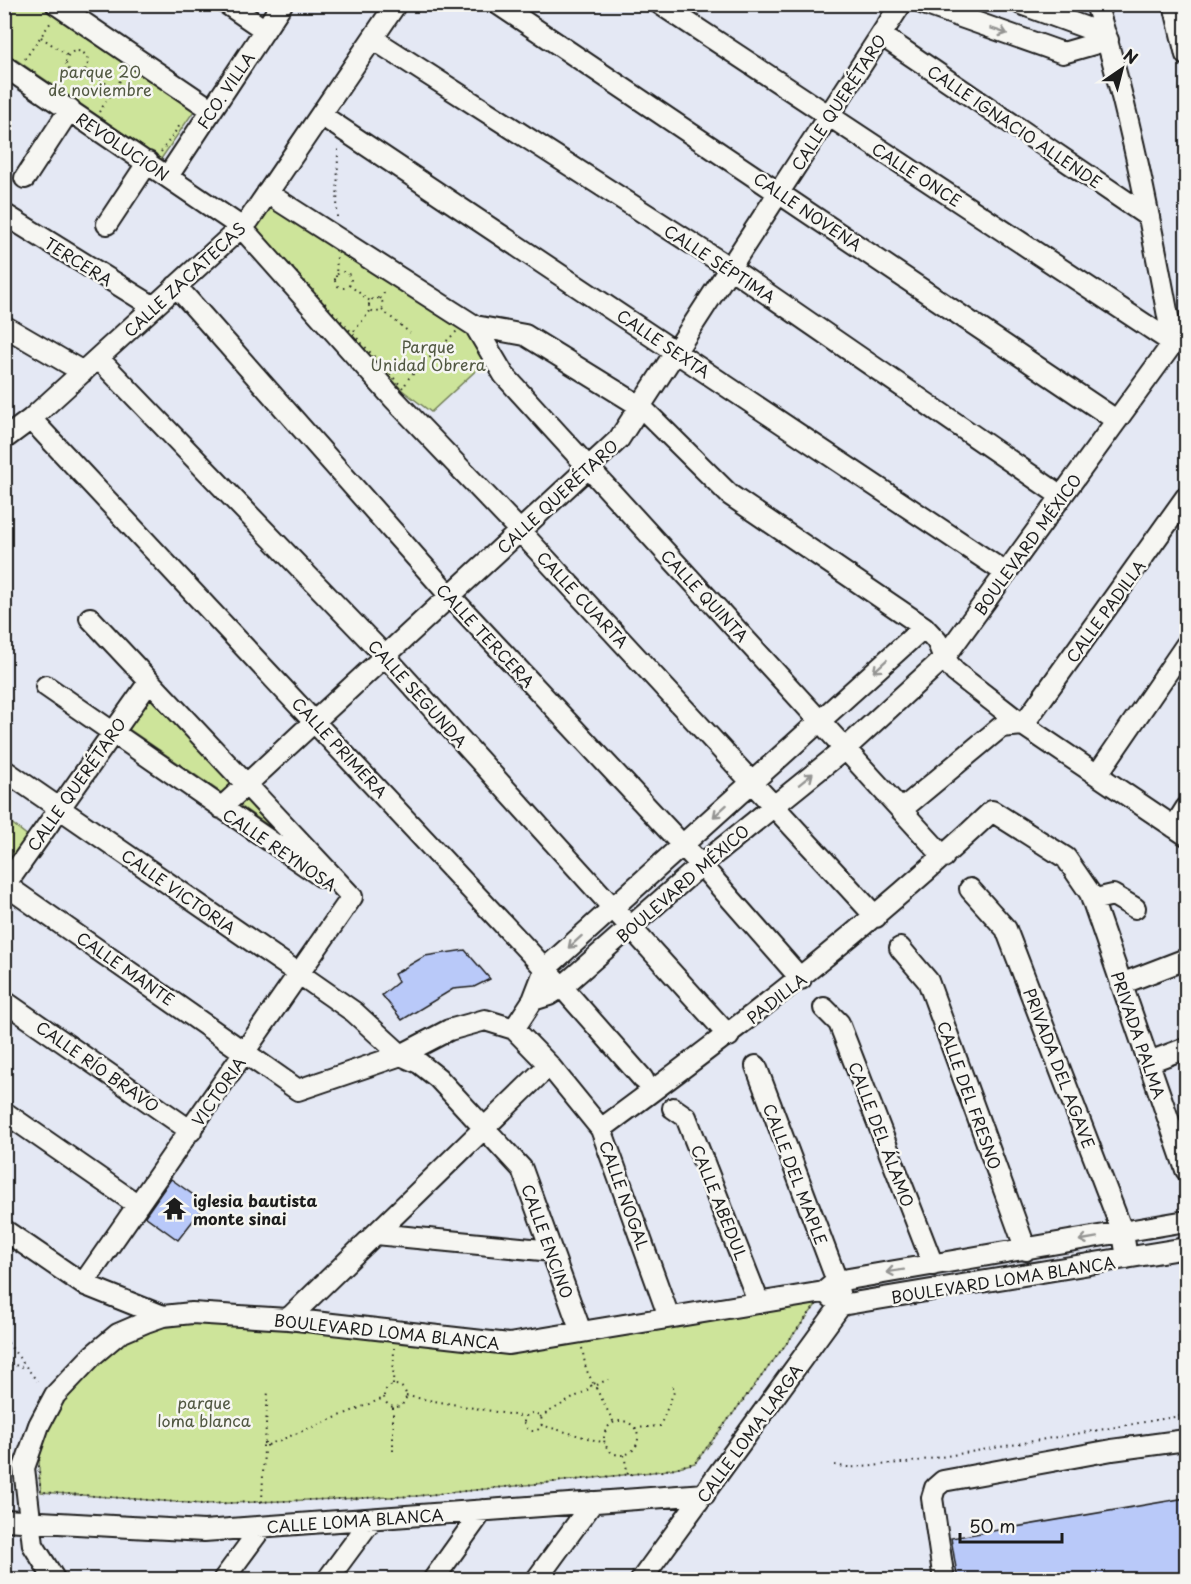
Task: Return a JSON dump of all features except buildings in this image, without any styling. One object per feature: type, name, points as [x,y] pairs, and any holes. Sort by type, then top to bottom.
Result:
[{"type":"street","points":[[227,4],[265,30]]},
{"type":"street","name":"FCO. VILLA","points":[[168,176],[282,4]]},
{"type":"street","name":"CALLE NOVENA","points":[[498,4],[1116,420]]},
{"type":"street","name":"CALLE ONCE","points":[[660,4],[1173,343]]},
{"type":"street","name":"CALLE QUERÉTARO","points":[[221,808],[619,439],[901,4]]},
{"type":"street","points":[[924,4],[1064,53],[1107,38]]},
{"type":"street","points":[[1021,4],[1107,38]]},
{"type":"street","points":[[1096,4],[1107,38],[1149,217],[1173,343]]},
{"type":"street","points":[[1174,4],[1186,55]]},
{"type":"street","name":"CALLE ZACATECAS","points":[[4,440],[19,422],[83,372],[241,227],[373,39],[392,6]]},
{"type":"street","points":[[56,10],[212,111]]},
{"type":"street","name":"CALLE IGNACIO ALLENDE","points":[[881,35],[1149,217]]},
{"type":"street","name":"CALLE SÉPTIMA","points":[[373,39],[730,268],[1061,496]]},
{"type":"street","name":"REVOLUCION","points":[[14,64],[70,110],[154,157],[168,176],[241,227]]},
{"type":"street","points":[[25,178],[70,110]]},
{"type":"street","name":"CALLE SEXTA","points":[[321,115],[1006,573]]},
{"type":"street","points":[[107,224],[154,157]]},
{"type":"street","points":[[267,193],[475,326],[525,335],[640,406],[730,495],[924,627],[937,641],[944,658],[955,672],[1023,725],[1180,831],[1186,808]]},
{"type":"street","name":"TERCERA","points":[[4,214],[154,307]]},
{"type":"street","name":"CALLE CUARTA","points":[[241,227],[394,399],[520,531],[876,917]]},
{"type":"street","name":"CALLE TERCERA","points":[[176,286],[450,596],[701,865],[801,979]]},
{"type":"street","points":[[4,326],[83,372]]},
{"type":"street","name":"CALLE QUINTA","points":[[475,326],[504,375],[944,856]]},
{"type":"street","name":"BOULEVARD MÉXICO","points":[[533,1000],[549,996],[562,987],[701,865],[846,748],[944,658],[1173,343]]},
{"type":"street","name":"CALLE SEGUNDA","points":[[98,358],[385,656],[612,908],[632,926],[729,1036]]},
{"type":"street","name":"CALLE PRIMERA","points":[[19,422],[315,721],[562,987],[643,1079]]},
{"type":"street","name":"CALLE PADILLA","points":[[1023,725],[1186,497]]},
{"type":"street","name":"CALLE REYNOSA","points":[[90,618],[352,897]]},
{"type":"street","name":"BOULEVARD MÉXICO","points":[[533,1000],[545,969],[924,627]]},
{"type":"street","points":[[1097,775],[1186,645]]},
{"type":"street","name":"CALLE QUERÉTARO","points":[[5,885],[149,682]]},
{"type":"street","name":"CALLE REYNOSA","points":[[46,686],[352,897]]},
{"type":"street","points":[[901,810],[1001,727],[1023,725]]},
{"type":"street","name":"CALLE VICTORIA","points":[[4,770],[354,1012],[401,1055]]},
{"type":"street","name":"PRIVADA PALMA","points":[[944,856],[992,811],[1066,858],[1092,900],[1186,1170]]},
{"type":"street","name":"PADILLA","points":[[601,1129],[729,1036],[801,979],[876,917],[944,856]]},
{"type":"street","name":"CALLE MANTE","points":[[5,885],[298,1090],[401,1055]]},
{"type":"street","name":"PRIVADA DEL AGAVE","points":[[970,889],[1006,929],[1123,1233],[1128,1258]]},
{"type":"street","points":[[1092,900],[1113,895],[1135,908]]},
{"type":"street","name":"VICTORIA","points":[[83,1284],[352,897]]},
{"type":"street","name":"CALLE DEL FRESNO","points":[[900,948],[928,981],[1026,1250]]},
{"type":"street","points":[[1121,984],[1186,959]]},
{"type":"street","points":[[401,1055],[449,1030],[485,1020],[514,1029],[533,1000]]},
{"type":"street","name":"CALLE RÍO BRAVO","points":[[4,1001],[191,1131]]},
{"type":"street","name":"CALLE DEL ÁLAMO","points":[[824,1008],[839,1023],[933,1265]]},
{"type":"street","name":"CALLE NOGAL","points":[[514,1029],[549,1065],[601,1129],[669,1317]]},
{"type":"street","points":[[1149,1062],[1186,1048]]},
{"type":"street","name":"CALLE ENCINO","points":[[401,1055],[419,1063],[438,1078],[522,1169],[581,1337]]},
{"type":"street","points":[[288,1319],[549,1065]]},
{"type":"street","name":"CALLE DEL MAPLE","points":[[756,1066],[830,1287]]},
{"type":"street","name":"CALLE ABEDUL","points":[[673,1108],[686,1117],[759,1303]]},
{"type":"street","points":[[4,1112],[138,1205]]},
{"type":"street","name":"BOULEVARD LOMA BLANCA","points":[[163,1316],[192,1313],[288,1319],[508,1344],[581,1337],[669,1317],[759,1303],[933,1265],[1186,1221]]},
{"type":"street","points":[[4,1230],[83,1284],[163,1316]]},
{"type":"street","points":[[376,1234],[552,1251]]},
{"type":"street","name":"BOULEVARD LOMA BLANCA","points":[[841,1305],[1186,1248]]},
{"type":"street","points":[[830,1287],[841,1305]]},
{"type":"street","name":"CALLE LOMA LARGA","points":[[640,1580],[841,1305]]},
{"type":"street","points":[[55,1580],[33,1545],[24,1467],[39,1425],[55,1395],[93,1355],[118,1334],[163,1316]]},
{"type":"street","points":[[944,1580],[932,1498],[935,1488],[943,1481],[1112,1450],[1186,1440]]},
{"type":"street","name":"CALLE LOMA BLANCA","points":[[4,1520],[204,1531],[705,1494]]},
{"type":"street","points":[[536,1580],[593,1502]]},
{"type":"street","points":[[433,1580],[483,1510]]},
{"type":"street","points":[[327,1580],[372,1518]]},
{"type":"street","points":[[223,1580],[262,1527]]},
{"type":"path","points":[[14,64],[40,37],[56,10]]},
{"type":"path","points":[[40,37],[68,57]]},
{"type":"path","points":[[76,51],[83,53],[87,58],[85,69],[76,72],[70,70],[67,64],[68,57],[76,51]]},
{"type":"path","points":[[108,118],[99,112],[131,64]]},
{"type":"path","points":[[85,69],[114,89]]},
{"type":"path","points":[[60,86],[70,70]]},
{"type":"path","points":[[154,157],[180,125]]},
{"type":"path","points":[[337,218],[338,147]]},
{"type":"path","points":[[269,202],[392,283],[460,328],[409,378],[403,388],[252,224],[269,202]]},
{"type":"path","points":[[337,241],[336,277],[340,286],[349,285],[370,301],[371,310],[353,333]]},
{"type":"path","points":[[336,277],[340,273],[347,273],[351,279],[349,285]]},
{"type":"path","points":[[370,301],[380,299],[392,283]]},
{"type":"path","points":[[380,299],[383,304],[382,310]]},
{"type":"path","points":[[371,310],[377,312],[382,310]]},
{"type":"path","points":[[382,310],[410,333]]},
{"type":"path","points":[[812,1297],[819,1301],[695,1463],[628,1475],[417,1496],[203,1504],[41,1492],[38,1468],[44,1431],[66,1393],[98,1358],[129,1337],[163,1323],[203,1318],[511,1353],[581,1337],[812,1297]]},
{"type":"path","points":[[581,1337],[586,1369],[614,1423]]},
{"type":"path","points":[[4,1338],[37,1381]]},
{"type":"path","points":[[393,1385],[394,1340]]},
{"type":"path","points":[[4,1362],[24,1367]]},
{"type":"path","points":[[540,1417],[608,1379]]},
{"type":"path","points":[[635,1428],[637,1444],[631,1452],[624,1455],[610,1451],[606,1443],[606,1431],[614,1423],[625,1422],[635,1428],[660,1426],[674,1392],[672,1382]]},
{"type":"path","points":[[384,1398],[387,1388],[393,1385],[400,1386],[406,1396],[525,1417],[533,1413],[540,1417]]},
{"type":"path","points":[[262,1502],[268,1390]]},
{"type":"path","points":[[393,1406],[401,1405],[406,1396]]},
{"type":"path","points":[[384,1398],[393,1406],[393,1451]]},
{"type":"path","points":[[266,1444],[384,1398]]},
{"type":"path","points":[[835,1465],[852,1469],[880,1463],[906,1463],[1186,1415]]},
{"type":"path","points":[[525,1417],[524,1423],[529,1430],[537,1429],[541,1425]]},
{"type":"path","points":[[540,1417],[541,1425]]},
{"type":"path","points":[[541,1425],[606,1443]]},
{"type":"path","points":[[624,1455],[628,1475]]},
{"type":"green space","name":"parque 20 de noviembre","points":[[4,5],[44,5],[196,108],[161,159],[5,52]]},
{"type":"green space","name":"Parque Unidad Obrera","points":[[274,202],[472,332],[484,363],[431,412],[402,390],[252,229]]},
{"type":"green space","points":[[151,692],[304,850],[126,727]]},
{"type":"green space","points":[[5,818],[29,837],[5,874]]},
{"type":"green space","name":"parque loma blanca","points":[[812,1297],[819,1301],[695,1463],[662,1471],[417,1496],[203,1504],[41,1492],[39,1462],[42,1440],[51,1415],[62,1398],[75,1381],[108,1352],[144,1331],[167,1323],[203,1318],[511,1353],[583,1342]]},
{"type":"place","name":"iglesia bautista monte sinai","points":[[175,1209]]}]
